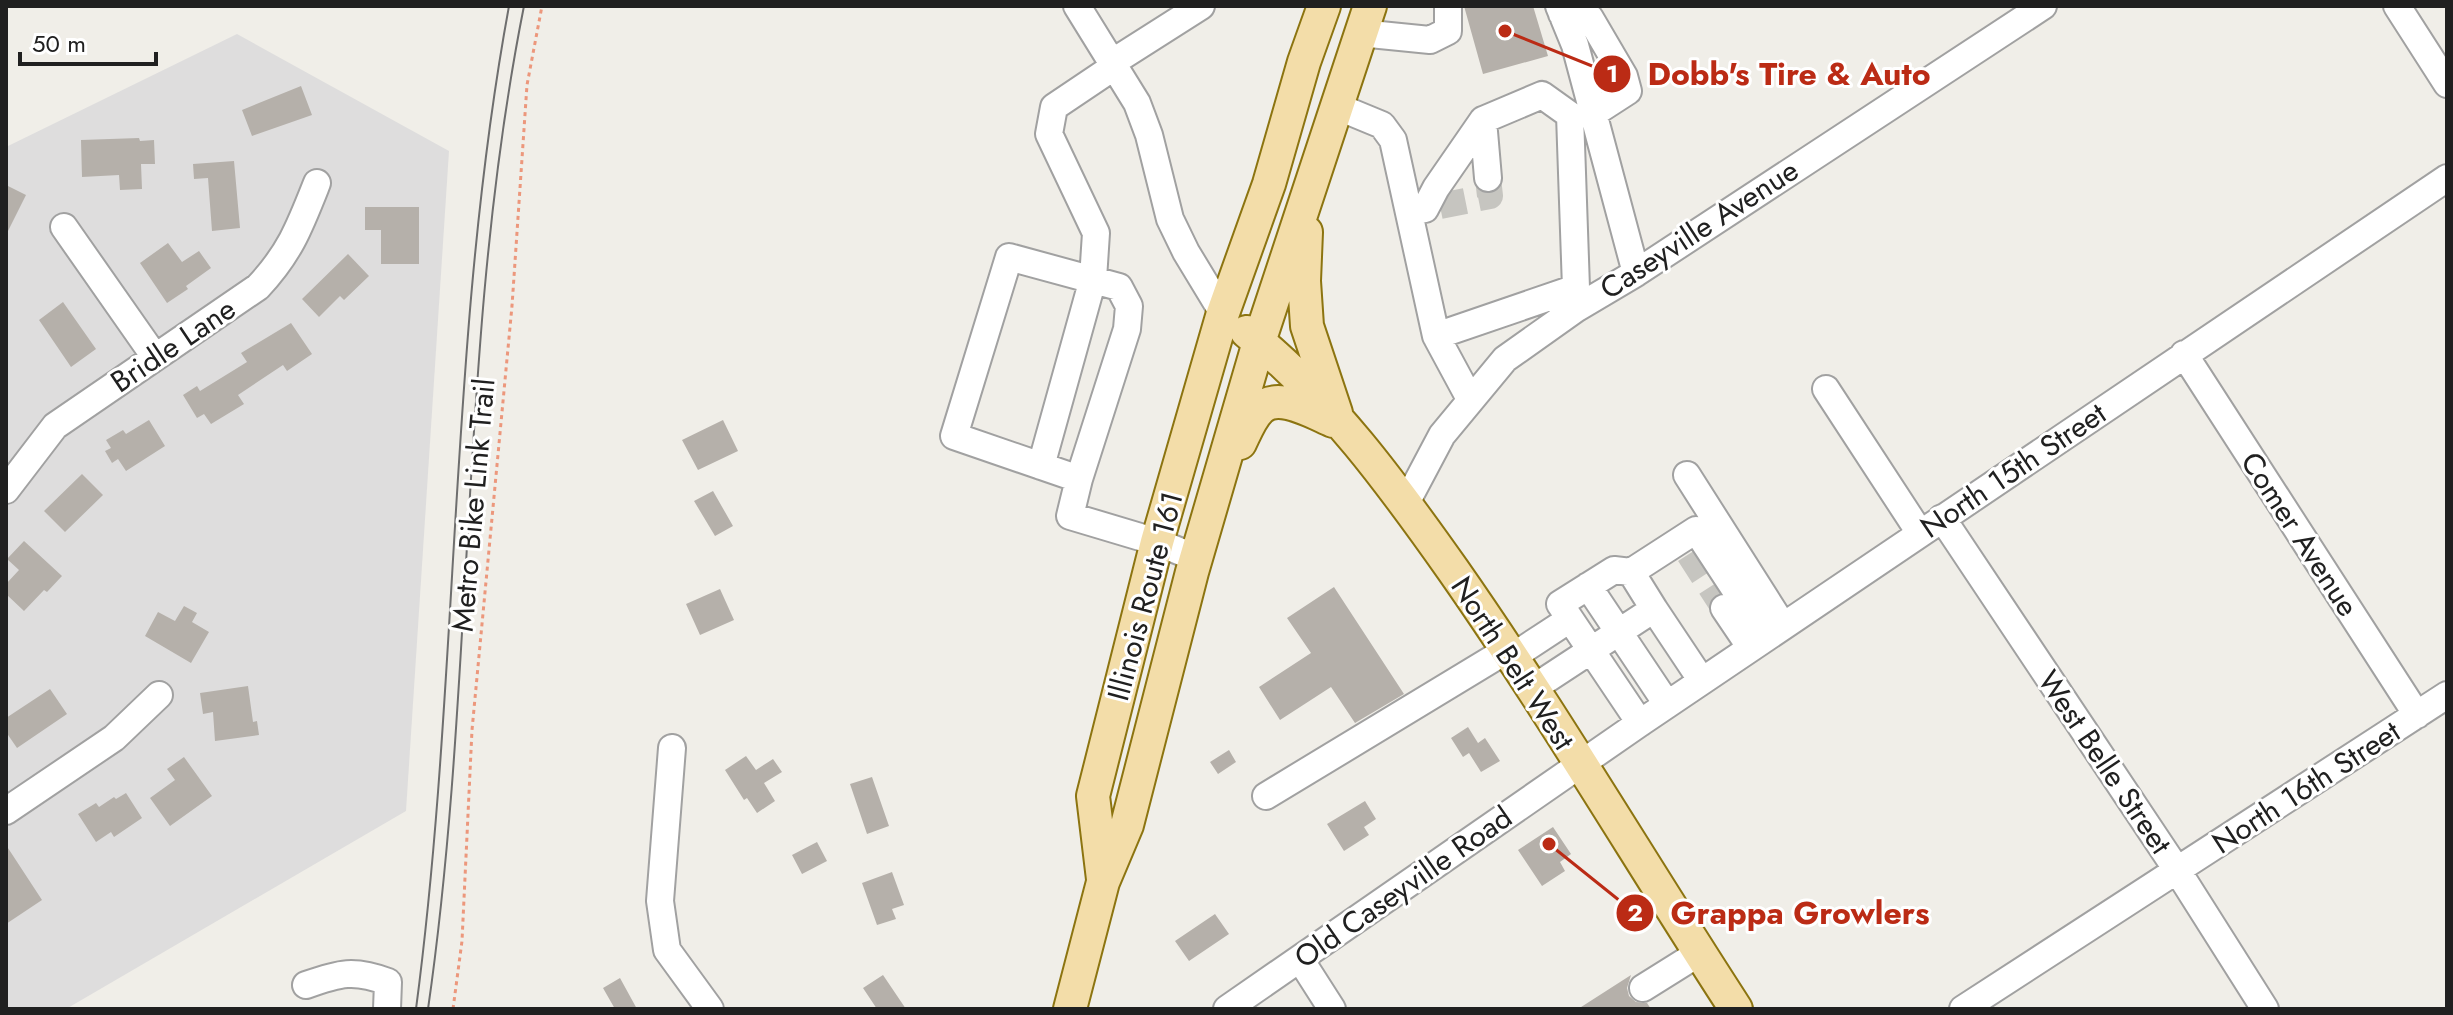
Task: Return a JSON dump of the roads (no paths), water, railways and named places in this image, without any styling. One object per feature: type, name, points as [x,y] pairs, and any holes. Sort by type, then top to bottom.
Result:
[{"type":"main road","points":[[1223,313],[1269,184],[1304,62],[1324,6]]},
{"type":"main road","points":[[1259,342],[1365,19]]},
{"type":"main road","points":[[1308,194],[1304,281],[1307,326],[1339,423]]},
{"type":"main road","name":"North Belt West","points":[[1223,313],[1259,342],[1339,423],[1406,503],[1532,689],[1736,1009]]},
{"type":"main road","name":"Illinois Route 161","points":[[1103,882],[1093,796],[1157,542],[1223,313]]},
{"type":"main road","name":"Illinois Route 161","points":[[1070,1009],[1103,882],[1127,825],[1196,558],[1259,342]]},
{"type":"main road","points":[[1220,477],[1260,408],[1276,402],[1289,404],[1339,423]]},
{"type":"street","points":[[1077,6],[1137,103],[1149,135],[1170,219],[1223,313]]},
{"type":"street","points":[[1041,466],[1093,279],[1096,233],[1049,134],[1054,107],[1201,6]]},
{"type":"street","points":[[1365,19],[1430,40],[1448,31],[1448,6]]},
{"type":"street","name":"Caseyville Avenue","points":[[1406,503],[1442,435],[1470,399],[1505,359],[1577,298],[1636,273],[2043,6]]},
{"type":"street","points":[[2397,6],[2447,84]]},
{"type":"street","points":[[1560,10],[1590,18],[1624,76],[1628,91],[1594,113]]},
{"type":"street","points":[[1560,10],[1575,45],[1636,273]]},
{"type":"street","points":[[1425,209],[1483,120],[1542,95],[1570,115],[1577,298],[1436,336]]},
{"type":"street","points":[[1336,106],[1382,125],[1393,140],[1425,209],[1436,336],[1470,399]]},
{"type":"street","points":[[1483,120],[1488,178]]},
{"type":"street","name":"North 15th Street","points":[[1579,764],[2447,178]]},
{"type":"street","name":"Bridle Lane","points":[[6,490],[55,426],[234,306],[269,276],[293,242],[317,183]]},
{"type":"street","points":[[64,227],[155,357]]},
{"type":"street","points":[[1079,479],[954,436],[1009,257],[1119,287],[1129,306],[1127,329],[1070,516],[1157,542],[1196,558]]},
{"type":"street","name":"Comer Avenue","points":[[2184,354],[2417,715]]},
{"type":"street","points":[[1826,389],[1920,533]]},
{"type":"street","points":[[1687,475],[1767,637]]},
{"type":"street","name":"West Belle Street","points":[[1942,518],[2177,870],[2265,1009]]},
{"type":"street","points":[[1640,723],[1560,604],[1614,570],[1631,572],[1685,547],[1696,530],[1767,637]]},
{"type":"street","points":[[1631,572],[1702,681]]},
{"type":"street","points":[[1588,586],[1667,704]]},
{"type":"street","points":[[1724,608],[1767,637]]},
{"type":"street","points":[[1532,689],[1654,609]]},
{"type":"street","points":[[1266,796],[1570,619]]},
{"type":"street","points":[[6,811],[114,738],[159,695]]},
{"type":"street","name":"North 16th Street","points":[[1963,1009],[2447,695]]},
{"type":"street","points":[[672,748],[660,901],[665,938],[667,950],[710,1009]]},
{"type":"street","name":"Old Caseyville Road","points":[[1227,1009],[1579,764]]},
{"type":"street","points":[[1643,988],[1699,953]]},
{"type":"street","points":[[1300,959],[1332,1009]]},
{"type":"street","points":[[306,985],[341,972],[367,974],[388,982],[387,1009]]},
{"type":"tunnel","points":[[1440,206],[1490,196],[1488,178]]},
{"type":"tunnel","points":[[1689,554],[1724,608]]},
{"type":"tram line","points":[[416,1009],[441,758],[464,381],[475,256],[489,130],[509,6]]},
{"type":"tram line","points":[[428,1009],[454,758],[477,381],[488,255],[503,130],[524,6]]},
{"type":"place","name":"Dobb's Tire & Auto","points":[[1505,31]]},
{"type":"place","name":"Grappa Growlers","points":[[1549,844]]}]
